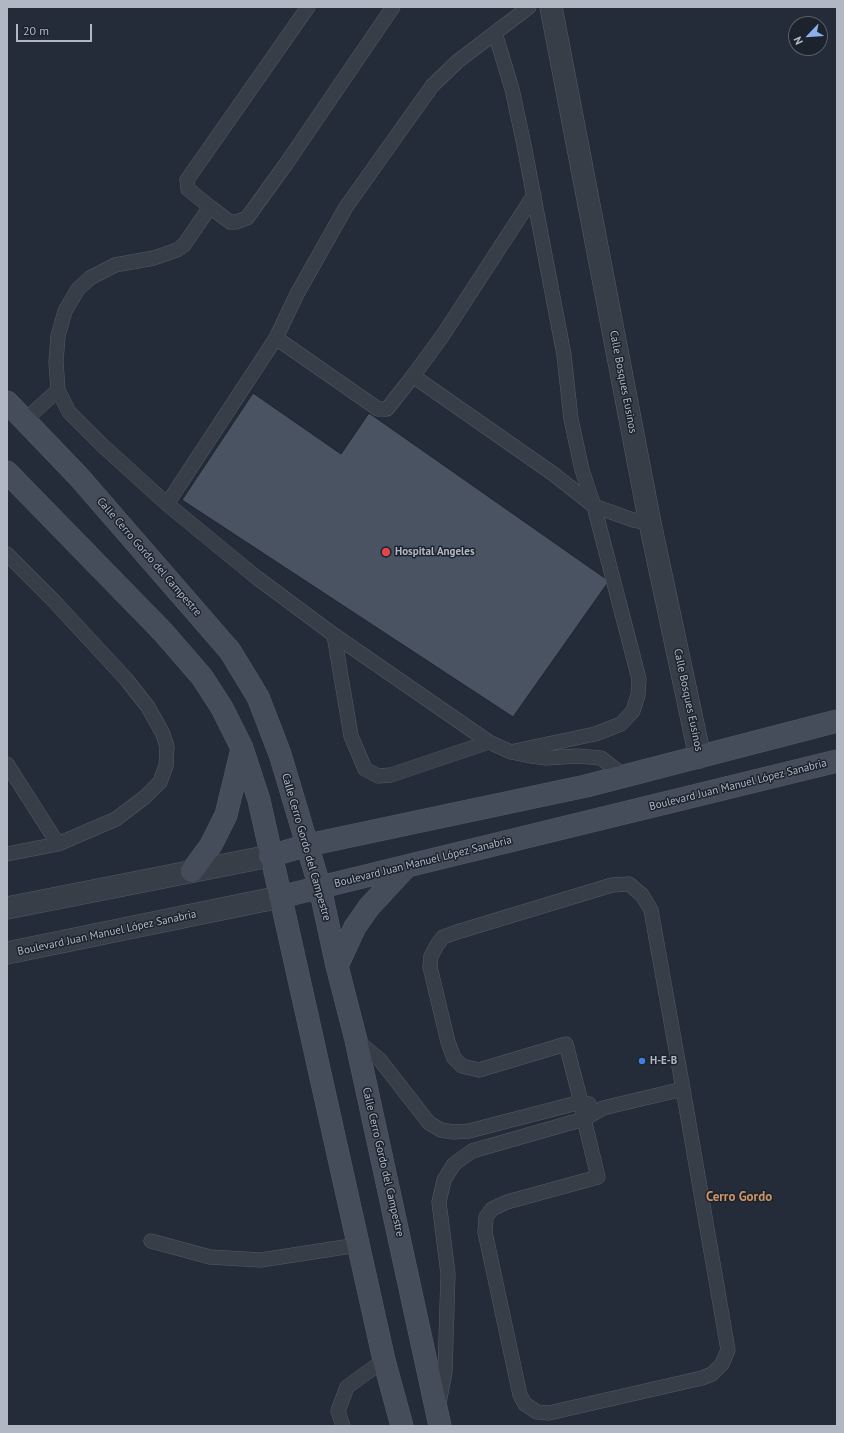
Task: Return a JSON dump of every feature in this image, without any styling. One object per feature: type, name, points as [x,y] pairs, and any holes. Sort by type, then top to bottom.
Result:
[{"type":"street","name":"Calle Bosques Eusinos","points":[[551,7],[650,523],[700,757]]},
{"type":"street","name":"Calle Cerro Gordo del Campestre","points":[[7,402],[79,477],[230,651],[258,698],[280,754],[320,888],[337,966],[356,1040],[439,1418]]},
{"type":"street","points":[[7,472],[163,632],[202,677],[222,708],[242,748],[259,800],[270,856],[384,1360],[402,1426]]},
{"type":"street","points":[[7,908],[270,856],[308,845],[578,788],[837,721]]},
{"type":"street","points":[[192,871],[211,845],[226,815],[242,748]]},
{"type":"street","name":"Boulevard Juan Manuel López Sanabria","points":[[7,953],[320,888],[837,761]]},
{"type":"street","points":[[337,966],[353,930],[369,907],[407,866]]},
{"type":"lane","points":[[308,7],[186,184],[188,189],[230,222],[236,222],[247,218],[286,164],[393,7]]},
{"type":"lane","points":[[167,504],[276,338],[297,294],[346,207],[432,86],[443,73],[529,7]]},
{"type":"lane","points":[[495,33],[512,89],[534,195],[564,355],[571,419],[582,470],[594,506],[639,679],[638,695],[633,711],[621,724],[594,734],[511,752]]},
{"type":"lane","points":[[276,338],[378,409],[387,409],[443,334],[534,195]]},
{"type":"lane","points":[[210,207],[184,245],[177,250],[154,258],[115,265],[90,278],[78,289],[65,311],[58,336],[56,362],[58,390],[69,412],[84,428],[167,504],[256,577],[334,635],[489,742],[511,752],[546,758],[576,756],[601,758],[624,776]]},
{"type":"lane","points":[[413,376],[552,472],[594,506],[633,520],[650,523]]},
{"type":"lane","points":[[25,420],[58,390]]},
{"type":"lane","points":[[7,554],[52,599],[126,679],[148,707],[163,734],[167,747],[166,766],[160,782],[145,797],[116,819],[58,844],[7,854]]},
{"type":"lane","points":[[334,635],[351,736],[365,768],[378,776],[391,775],[489,742]]},
{"type":"lane","points":[[7,764],[58,844]]},
{"type":"lane","points":[[629,884],[642,895],[651,910],[724,1317],[728,1350],[722,1364],[712,1374],[702,1378],[549,1412],[537,1412],[525,1404],[520,1395],[485,1232],[486,1217],[492,1209],[507,1202],[598,1177],[581,1102],[566,1044],[479,1070],[462,1066],[454,1058],[448,1042],[430,968],[431,956],[443,937],[612,885],[629,884]]},
{"type":"lane","points":[[356,1040],[380,1060],[430,1123],[441,1130],[454,1132],[469,1130],[581,1102],[603,1108]]},
{"type":"lane","points":[[439,1418],[445,1372],[448,1274],[439,1202],[444,1180],[454,1164],[472,1152],[584,1119],[603,1108],[683,1089]]},
{"type":"lane","points":[[151,1241],[210,1257],[261,1260],[358,1245]]},
{"type":"lane","points":[[342,1426],[338,1411],[347,1387],[384,1360]]},
{"type":"building","points":[[253,393],[341,454],[369,413],[609,581],[513,717],[182,500]]},
{"type":"place","name":"Hospital Angeles","points":[[386,552]]},
{"type":"place","name":"H-E-B","points":[[642,1061]]},
{"type":"district","name":"Cerro Gordo","points":[[739,1197]]}]
